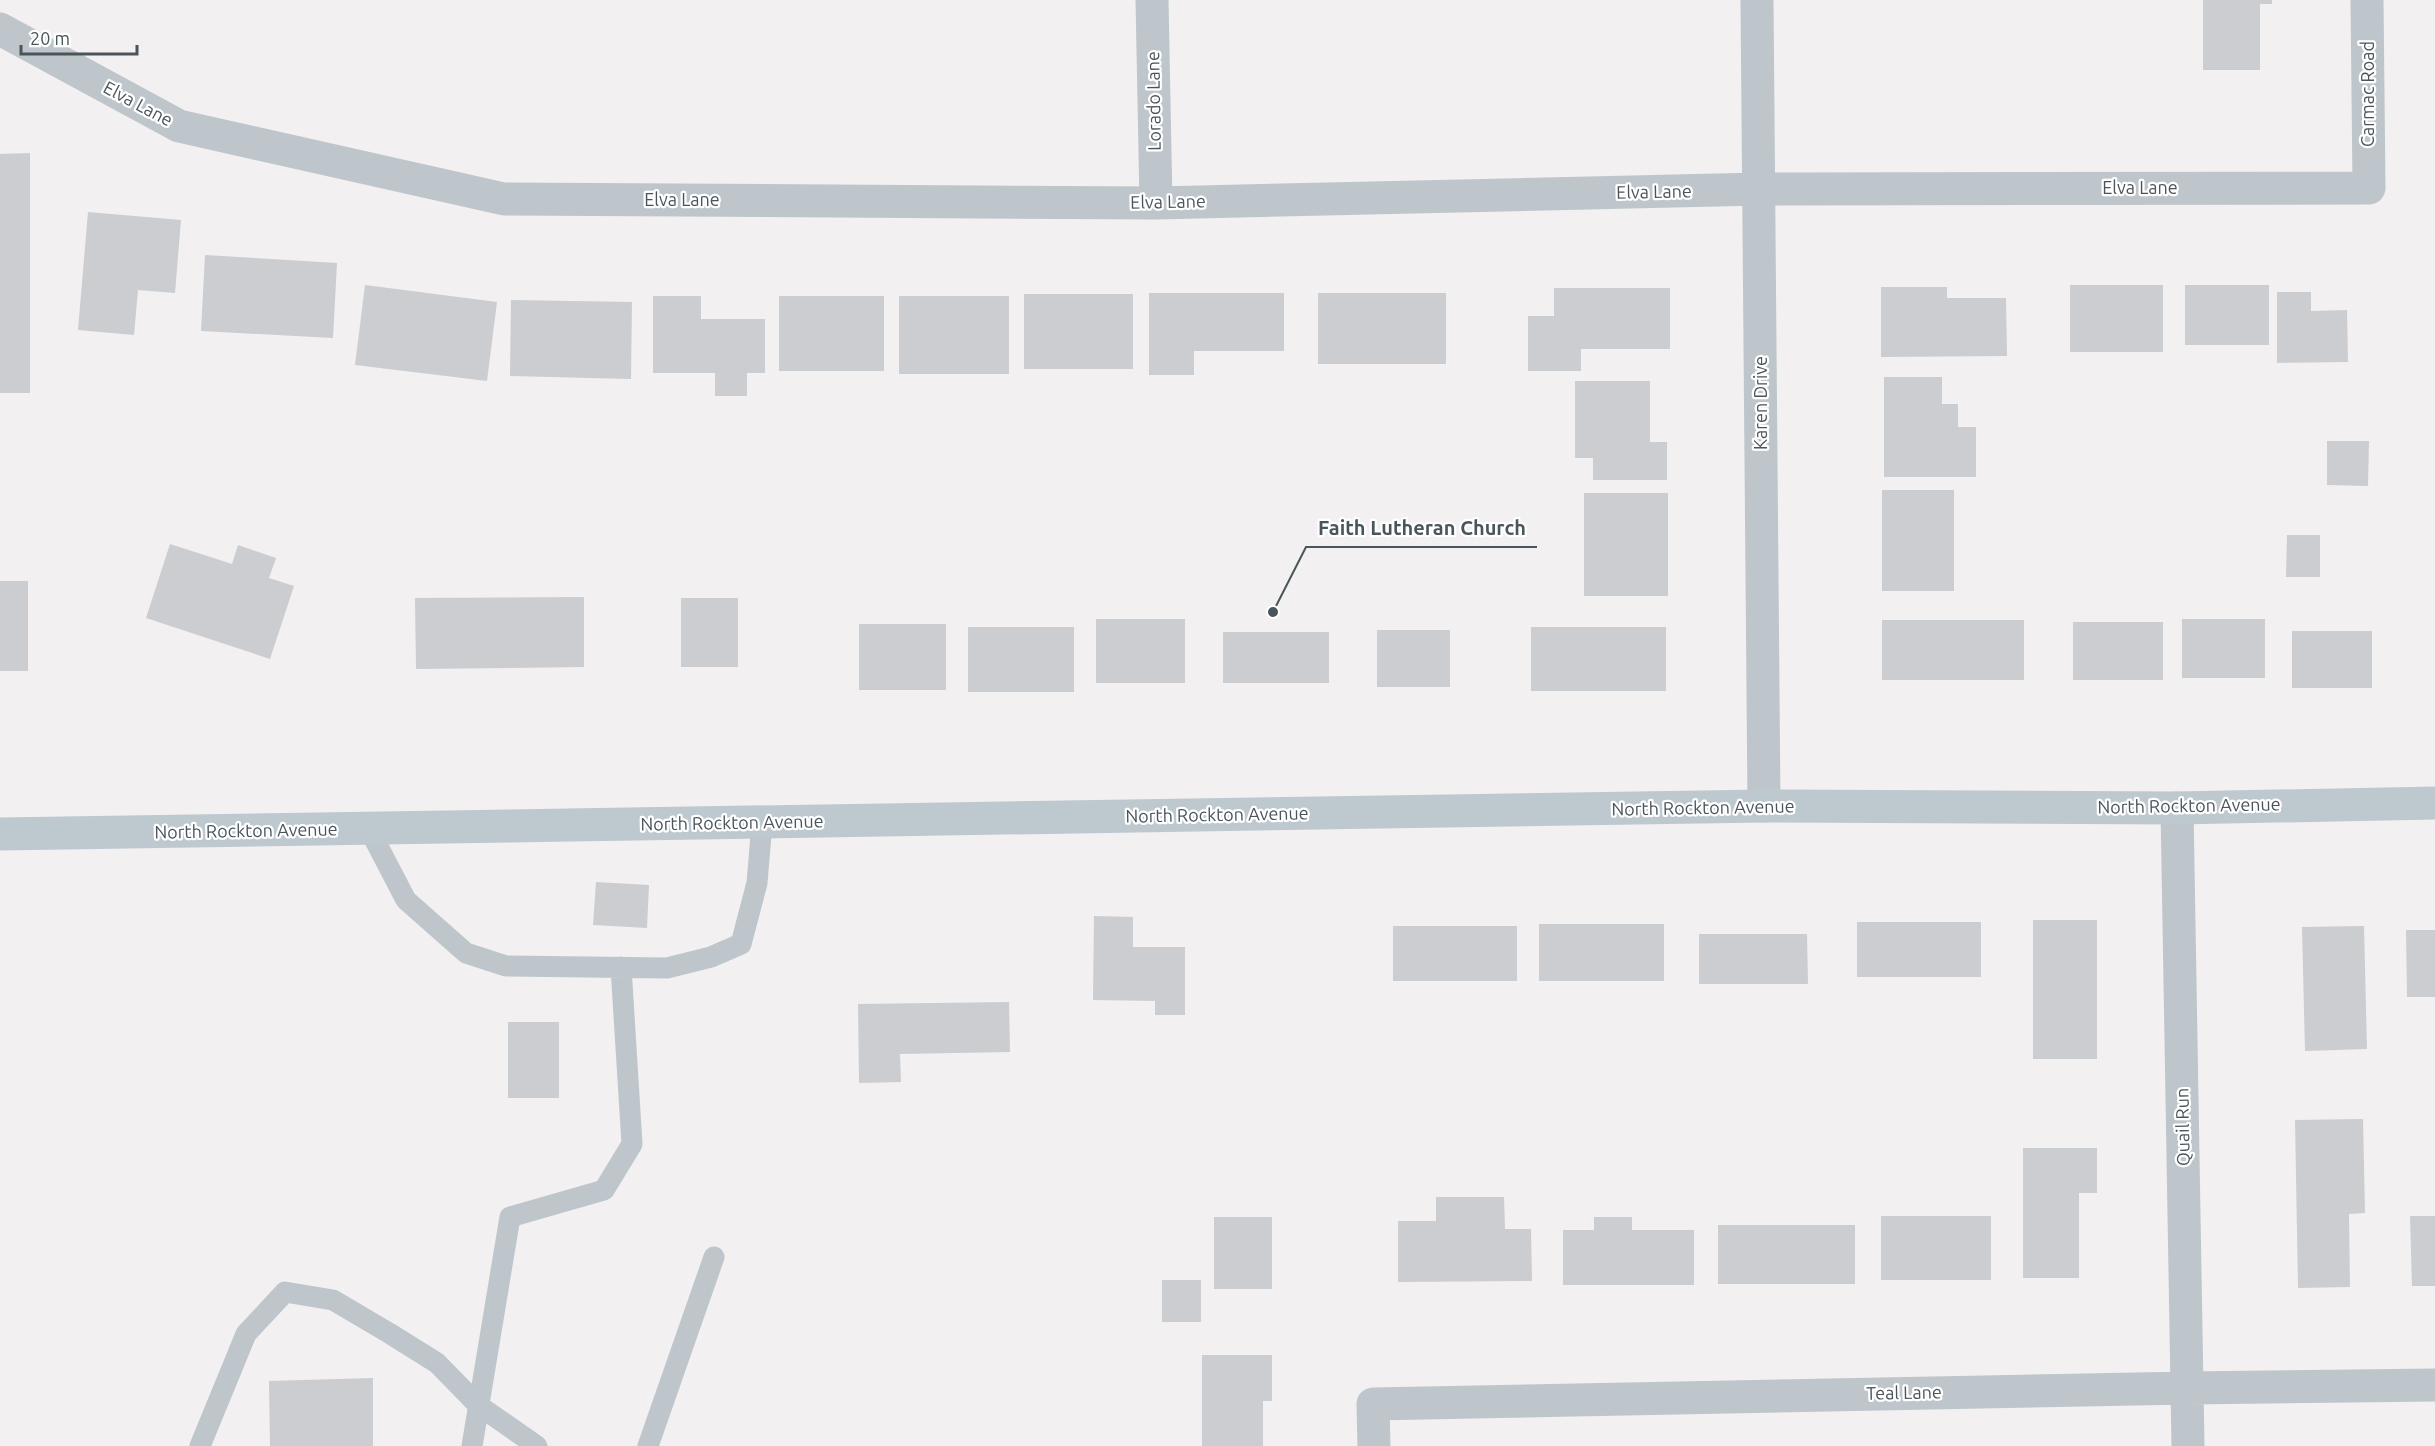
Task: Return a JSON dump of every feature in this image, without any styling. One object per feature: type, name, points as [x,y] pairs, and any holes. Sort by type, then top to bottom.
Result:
[{"type":"main road","name":"North Rockton Avenue","points":[[0,834],[1764,806],[2177,808],[2435,803]]},
{"type":"street","name":"Lorado Lane","points":[[1152,0],[1156,202]]},
{"type":"street","name":"Karen Drive","points":[[1757,0],[1764,806]]},
{"type":"street","name":"Carmac Road","points":[[2367,0],[2368,188]]},
{"type":"street","name":"Elva Lane","points":[[0,29],[179,126],[504,199],[1156,202],[1760,189],[2368,188]]},
{"type":"street","name":"Quail Run","points":[[2177,808],[2188,1446]]},
{"type":"street","name":"Teal Lane","points":[[1374,1446],[1373,1404],[2435,1385]]},
{"type":"lane","points":[[369,829],[406,900],[466,954],[506,966],[667,968],[711,957],[741,944],[757,884],[762,823]]},
{"type":"lane","points":[[472,1446],[510,1217],[604,1190],[632,1144],[621,967]]},
{"type":"lane","points":[[648,1446],[714,1257]]},
{"type":"lane","points":[[200,1446],[246,1334],[285,1292],[333,1300],[437,1363],[478,1405],[537,1446]]},
{"type":"building","points":[[2203,0],[2272,0],[2272,4],[2260,4],[2260,70],[2203,70]]},
{"type":"building","points":[[30,153],[30,393],[0,393],[0,154]]},
{"type":"building","points":[[88,212],[181,220],[175,293],[138,290],[134,335],[78,330]]},
{"type":"building","points":[[205,255],[337,263],[333,338],[201,331]]},
{"type":"building","points":[[365,285],[497,302],[487,381],[355,365]]},
{"type":"building","points":[[2070,285],[2163,285],[2163,352],[2070,352]]},
{"type":"building","points":[[2185,285],[2269,285],[2269,345],[2185,345]]},
{"type":"building","points":[[1881,287],[1947,287],[1947,298],[2006,298],[2007,356],[1881,357]]},
{"type":"building","points":[[1554,288],[1670,288],[1670,349],[1581,349],[1581,371],[1528,371],[1528,316],[1554,316]]},
{"type":"building","points":[[2277,292],[2311,292],[2311,311],[2347,310],[2348,362],[2277,363]]},
{"type":"building","points":[[1149,293],[1284,293],[1284,351],[1194,351],[1194,375],[1149,375]]},
{"type":"building","points":[[1318,293],[1446,293],[1446,364],[1318,364]]},
{"type":"building","points":[[1024,294],[1133,294],[1133,369],[1024,369]]},
{"type":"building","points":[[653,296],[701,296],[701,319],[765,319],[765,373],[747,373],[747,396],[715,396],[715,373],[653,373]]},
{"type":"building","points":[[779,296],[884,296],[884,371],[779,371]]},
{"type":"building","points":[[899,296],[1009,296],[1009,374],[899,374]]},
{"type":"building","points":[[511,300],[632,302],[631,379],[510,376]]},
{"type":"building","points":[[1884,377],[1942,377],[1942,404],[1958,404],[1958,427],[1976,427],[1976,477],[1884,477]]},
{"type":"building","points":[[1575,381],[1650,381],[1650,442],[1667,442],[1667,480],[1593,480],[1593,458],[1575,458]]},
{"type":"building","points":[[2327,441],[2369,441],[2368,486],[2327,485]]},
{"type":"building","points":[[1882,490],[1954,490],[1954,591],[1882,591]]},
{"type":"building","points":[[1584,493],[1668,493],[1668,596],[1584,596]]},
{"type":"building","points":[[2287,535],[2320,535],[2320,577],[2286,577]]},
{"type":"building","points":[[170,544],[232,564],[238,545],[276,558],[269,578],[294,586],[270,659],[146,618]]},
{"type":"building","points":[[0,581],[28,581],[28,671],[0,671]]},
{"type":"building","points":[[584,597],[584,667],[416,669],[415,598]]},
{"type":"building","points":[[681,598],[738,598],[738,667],[681,667]]},
{"type":"building","points":[[1096,619],[1185,619],[1185,683],[1096,683]]},
{"type":"building","points":[[2182,619],[2265,619],[2265,678],[2182,678]]},
{"type":"building","points":[[1882,620],[2024,620],[2024,680],[1882,680]]},
{"type":"building","points":[[2073,622],[2163,622],[2163,680],[2073,680]]},
{"type":"building","points":[[859,624],[946,624],[946,690],[859,690]]},
{"type":"building","points":[[968,627],[1074,627],[1074,692],[968,692]]},
{"type":"building","points":[[1531,627],[1666,627],[1666,691],[1531,691]]},
{"type":"building","points":[[1377,630],[1450,630],[1450,687],[1377,687]]},
{"type":"building","points":[[2292,631],[2372,631],[2372,688],[2292,688]]},
{"type":"building","points":[[1223,632],[1329,632],[1329,683],[1223,683]]},
{"type":"building","points":[[596,882],[649,885],[647,928],[593,925]]},
{"type":"building","points":[[1094,916],[1133,917],[1133,947],[1185,947],[1185,1015],[1155,1015],[1155,1001],[1093,1000]]},
{"type":"building","points":[[2033,920],[2097,920],[2097,1059],[2033,1059]]},
{"type":"building","points":[[1857,922],[1981,922],[1981,977],[1857,977]]},
{"type":"building","points":[[1539,924],[1664,924],[1664,981],[1539,981]]},
{"type":"building","points":[[1393,926],[1517,926],[1517,981],[1393,981]]},
{"type":"building","points":[[2364,926],[2367,1049],[2305,1051],[2302,927]]},
{"type":"building","points":[[2406,930],[2435,930],[2435,997],[2407,997]]},
{"type":"building","points":[[1699,934],[1807,934],[1808,984],[1699,984]]},
{"type":"building","points":[[1009,1002],[1010,1052],[900,1054],[901,1082],[859,1083],[858,1004]]},
{"type":"building","points":[[508,1022],[559,1022],[559,1098],[508,1098]]},
{"type":"building","points":[[2363,1119],[2365,1213],[2349,1214],[2350,1287],[2298,1288],[2295,1120]]},
{"type":"building","points":[[2023,1148],[2097,1148],[2097,1193],[2079,1193],[2079,1278],[2023,1278]]},
{"type":"building","points":[[1436,1197],[1504,1197],[1505,1229],[1531,1229],[1532,1281],[1398,1282],[1398,1221],[1436,1221]]},
{"type":"building","points":[[1881,1216],[1991,1216],[1991,1280],[1881,1280]]},
{"type":"building","points":[[2410,1216],[2435,1216],[2435,1286],[2412,1286]]},
{"type":"building","points":[[1214,1217],[1272,1217],[1272,1289],[1214,1289]]},
{"type":"building","points":[[1594,1217],[1632,1217],[1632,1230],[1694,1230],[1694,1285],[1563,1285],[1563,1230],[1594,1230]]},
{"type":"building","points":[[1718,1225],[1855,1225],[1855,1284],[1718,1284]]},
{"type":"building","points":[[1162,1280],[1201,1280],[1201,1322],[1162,1322]]},
{"type":"building","points":[[1202,1355],[1272,1355],[1272,1401],[1263,1401],[1263,1446],[1202,1446]]},
{"type":"building","points":[[373,1378],[373,1446],[270,1446],[269,1381]]},
{"type":"place","name":"Faith Lutheran Church","points":[[1273,612]]}]
